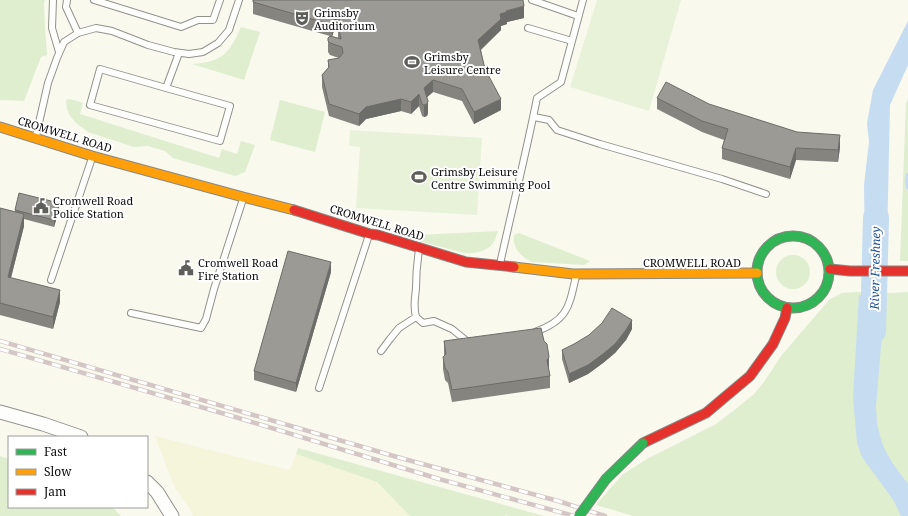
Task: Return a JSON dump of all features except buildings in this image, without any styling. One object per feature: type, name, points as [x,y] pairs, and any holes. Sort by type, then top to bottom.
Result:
[{"type":"street","name":"CROMWELL ROAD","points":[[0,127],[92,156],[296,210],[370,234],[378,235],[466,262],[577,274],[757,273]]},
{"type":"street","name":"CROMWELL ROAD","points":[[787,308],[775,304],[766,296],[759,286],[757,273],[758,261],[764,250],[773,241],[785,237],[797,236],[809,240],[819,247],[826,257],[830,270]]},
{"type":"street","points":[[578,516],[606,479],[643,443],[706,413],[750,376],[773,344],[785,318],[787,308],[800,308],[812,303],[822,294],[828,282],[830,270],[904,271]]},
{"type":"street","points":[[0,412],[79,436]]},
{"type":"street","points":[[148,483],[157,492],[172,516]]},
{"type":"lane","points":[[53,0],[52,28],[59,52]]},
{"type":"lane","points":[[67,0],[66,7],[78,33]]},
{"type":"lane","points":[[94,0],[181,27],[198,20],[213,20],[220,0]]},
{"type":"lane","points":[[35,137],[48,83],[56,58],[64,42],[78,33],[96,28],[112,31],[148,45],[178,52],[189,54],[203,52],[218,43],[229,30],[239,0]]},
{"type":"lane","points":[[532,0],[578,16]]},
{"type":"lane","points":[[500,266],[537,98],[560,82],[583,0]]},
{"type":"lane","points":[[528,28],[572,41]]},
{"type":"lane","points":[[166,88],[178,52]]},
{"type":"lane","points":[[100,69],[166,88],[230,106],[220,141],[90,105],[100,69]]},
{"type":"lane","points":[[534,117],[549,120],[557,130],[722,179],[766,194]]},
{"type":"lane","points":[[51,280],[92,156]]},
{"type":"lane","points":[[131,313],[201,328],[206,319],[243,197]]},
{"type":"lane","points":[[319,388],[370,234]]},
{"type":"lane","points":[[419,248],[416,268],[416,291],[414,306],[416,317],[423,323],[434,321],[452,329],[468,342],[476,341]]},
{"type":"lane","points":[[528,333],[536,332],[552,326],[563,316],[570,303],[577,274]]},
{"type":"lane","points":[[381,351],[399,328],[416,317]]},
{"type":"green space","points":[[0,0],[45,0],[47,55],[41,57],[24,101],[0,100]]},
{"type":"green space","points":[[597,0],[681,0],[649,111],[570,87]]},
{"type":"green space","points":[[241,27],[260,32],[244,80],[192,64],[218,59],[228,50]]},
{"type":"green space","points":[[70,99],[83,103],[80,114],[219,158],[222,149],[237,154],[241,141],[255,145],[245,172],[235,176],[173,158],[165,151],[148,146],[134,147],[88,132],[76,123],[70,116],[67,109],[66,100]]},
{"type":"green space","points":[[908,99],[908,261],[900,261],[906,103]]},
{"type":"green space","points":[[280,100],[325,112],[315,152],[270,140]]},
{"type":"green space","name":"Grimsby Leisure Centre Swimming Pool","points":[[350,130],[482,138],[477,215],[356,208],[360,147],[349,146]]},
{"type":"green space","points":[[498,231],[493,244],[490,247],[482,251],[468,253],[400,236]]},
{"type":"green space","points":[[519,233],[590,261],[584,265],[532,262],[524,258],[518,252],[514,244],[514,235]]},
{"type":"green space","points":[[793,255],[805,260],[810,272],[805,284],[793,289],[781,284],[776,272],[781,260]]},
{"type":"green space","points":[[908,292],[908,516],[633,516],[596,505],[623,474],[647,459],[716,424],[737,408],[754,394],[764,382],[781,356],[829,300],[842,293]]},
{"type":"green space","points":[[155,436],[290,470],[296,454],[377,482],[410,516],[193,516],[174,486]]},
{"type":"green space","points":[[298,448],[544,516],[410,516],[377,482],[296,454]]},
{"type":"green space","points":[[0,456],[8,459],[8,508],[113,508],[121,516],[0,516]]},
{"type":"water","points":[[908,21],[908,65],[890,105],[888,254],[865,255],[864,185],[869,142],[867,123],[873,90]]},
{"type":"water","points":[[859,295],[885,296],[876,407],[877,423],[884,448],[893,464],[908,484],[908,516],[901,516],[894,501],[862,457],[857,443],[853,397]]},
{"type":"waterway","points":[[908,175],[908,187]]},
{"type":"waterway","name":"River Freshney","points":[[873,331],[876,218]]},
{"type":"railway","points":[[0,341],[397,457],[558,501],[605,516]]},
{"type":"railway","points":[[0,349],[232,416],[439,479],[574,516]]},
{"type":"traffic: fast","points":[[793,236],[807,239],[819,246],[826,258],[829,272],[826,286],[819,298],[807,305],[793,308],[779,305],[767,298],[760,286],[757,272],[760,258],[767,246],[779,239],[793,236]]},
{"type":"traffic: fast","points":[[579,516],[606,479],[643,443]]},
{"type":"traffic: slow","points":[[0,127],[92,156],[294,210]]},
{"type":"traffic: slow","points":[[514,267],[573,274],[757,273]]},
{"type":"traffic: jam","points":[[294,210],[466,262],[514,267]]},
{"type":"traffic: jam","points":[[830,269],[850,271],[908,271]]},
{"type":"traffic: jam","points":[[643,443],[706,413],[750,376],[773,344],[785,318],[787,308]]},
{"type":"place","name":"Grimsby Auditorium","points":[[302,18]]},
{"type":"place","name":"Grimsby Leisure Centre","points":[[412,62]]},
{"type":"place","name":"Grimsby Leisure Centre Swimming Pool","points":[[419,177]]},
{"type":"place","name":"Cromwell Road Police Station","points":[[41,206]]},
{"type":"place","name":"Cromwell Road Fire Station","points":[[186,268]]}]
